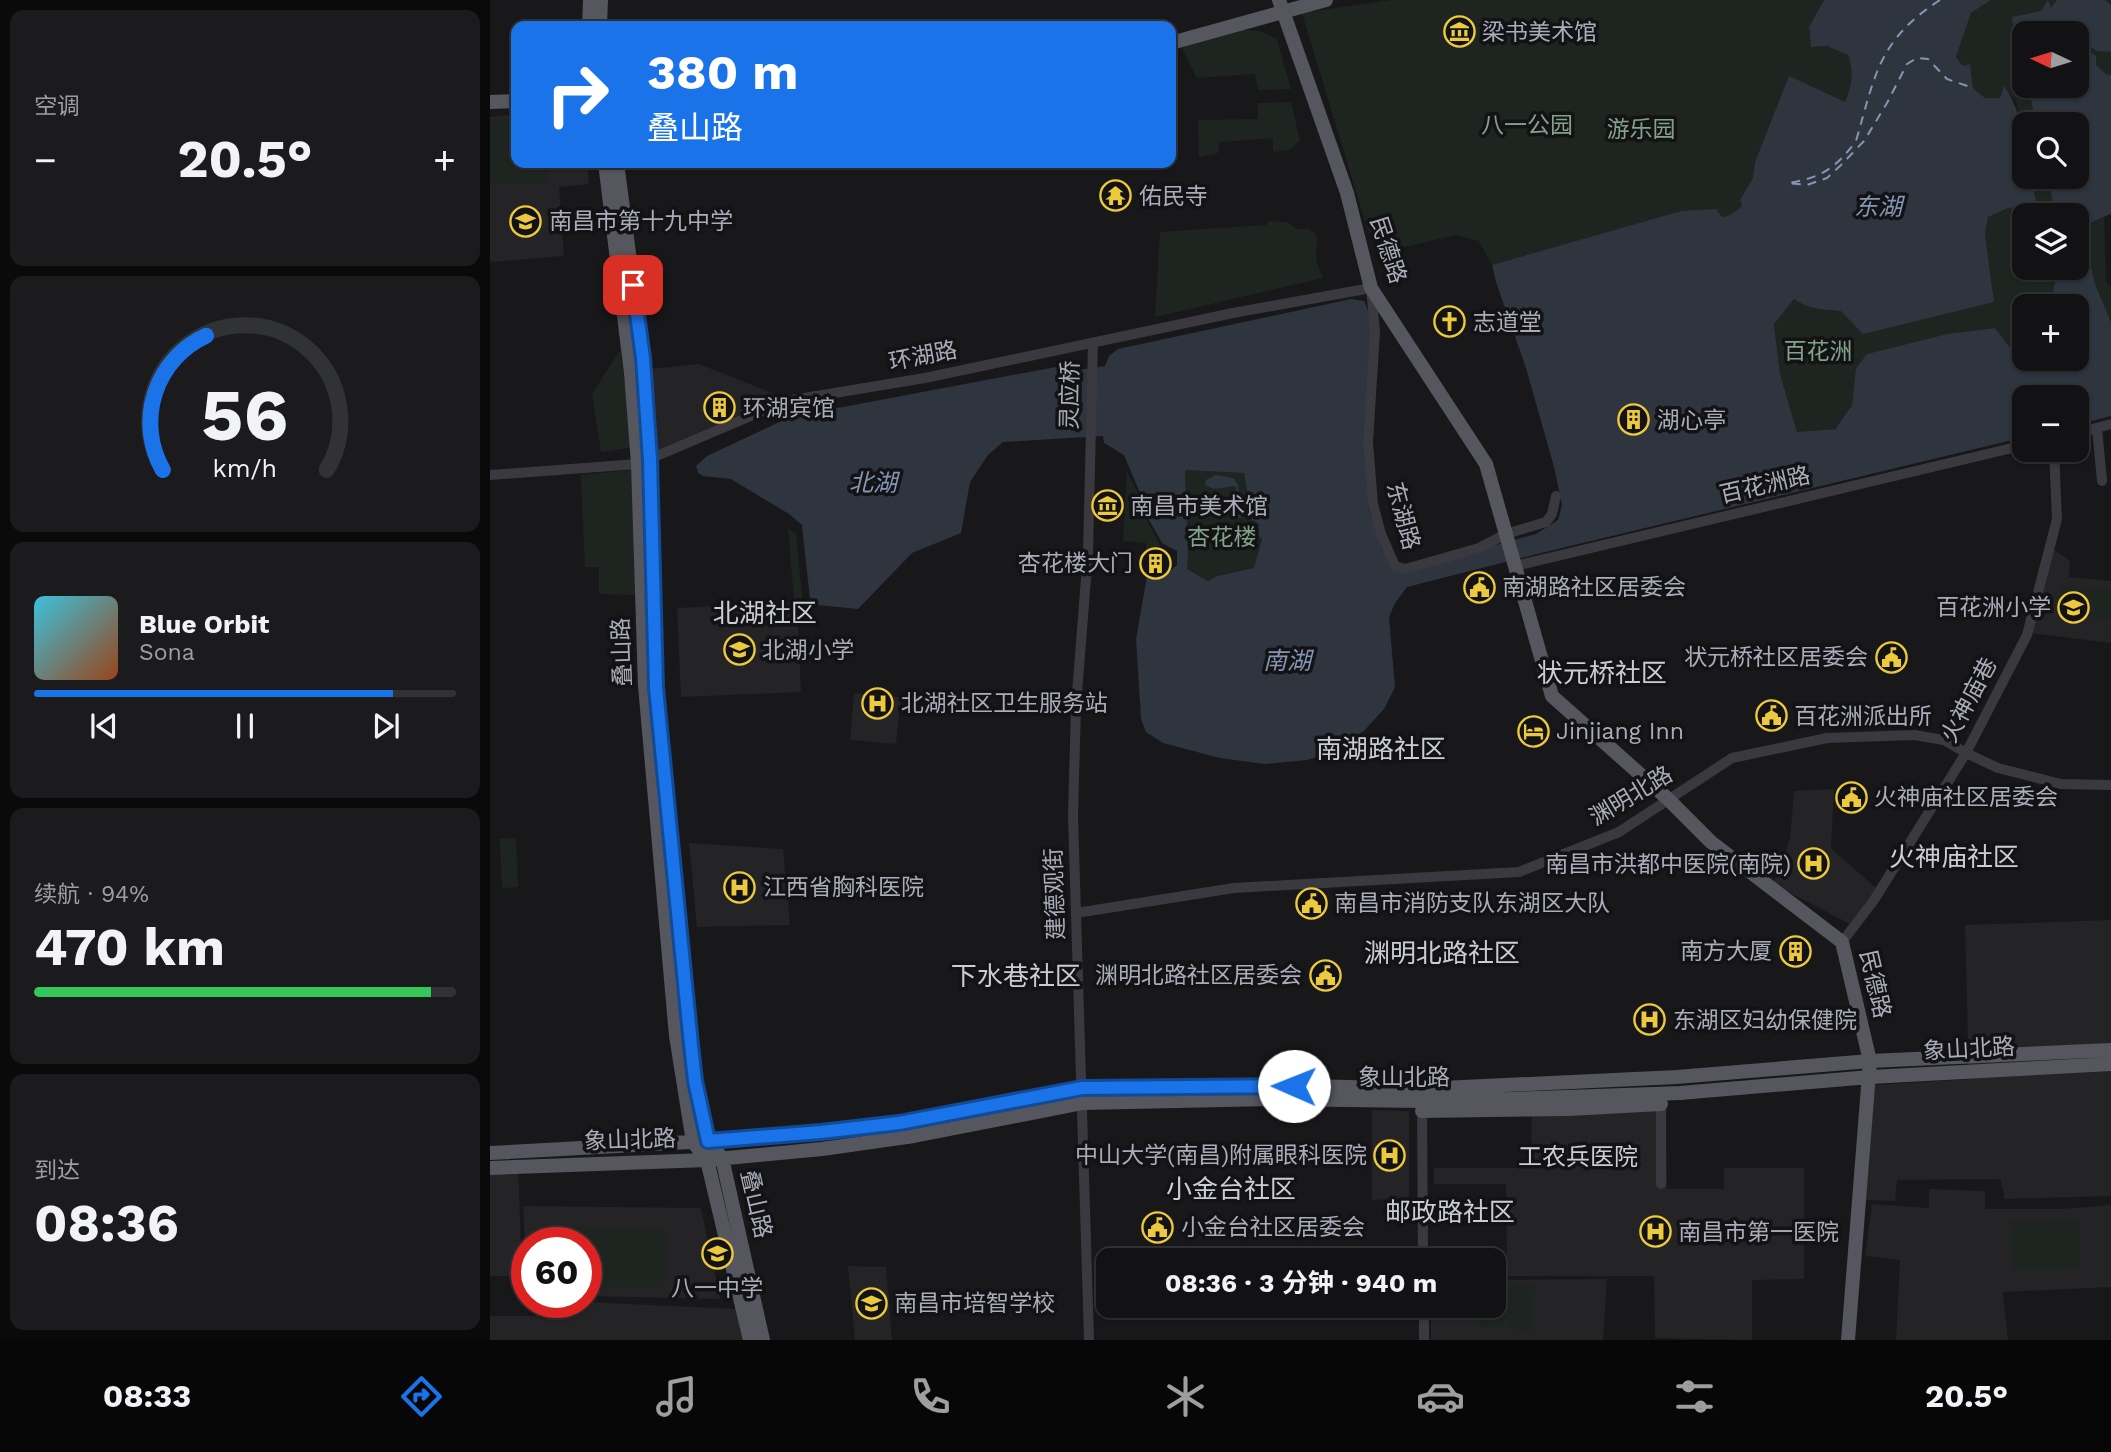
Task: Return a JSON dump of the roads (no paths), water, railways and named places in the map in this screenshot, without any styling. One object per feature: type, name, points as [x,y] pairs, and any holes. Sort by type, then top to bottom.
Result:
[{"type":"main road","points":[[589,21],[590,0]]},
{"type":"main road","points":[[600,21],[601,0]]},
{"type":"main road","points":[[1176,41],[1281,7],[1326,0]]},
{"type":"main road","name":"民德路","points":[[1281,7],[1347,193],[1371,288],[1486,464],[1552,696],[1668,799],[1711,842],[1842,942],[1870,1061],[1848,1340]]},
{"type":"main road","points":[[490,102],[511,101]]},
{"type":"main road","name":"叠山路","points":[[606,168],[644,462]]},
{"type":"main road","name":"叠山路","points":[[618,168],[643,358],[645,686],[676,1036],[701,1142],[714,1159],[763,1340]]},
{"type":"main road","name":"象山北路","points":[[490,1153],[701,1142],[821,1132],[1082,1095],[1273,1085],[1421,1089],[1677,1077],[1870,1061],[2111,1050]]},
{"type":"main road","name":"象山北路","points":[[490,1168],[714,1159],[822,1149],[914,1136],[1082,1095],[1569,1109],[1870,1077],[2111,1064]]},
{"type":"main road","name":"叠山路","points":[[714,1159],[750,1340]]},
{"type":"street","name":"环湖路","points":[[490,475],[644,462],[786,401],[925,378],[1233,313],[1371,288]]},
{"type":"street","name":"东湖路","points":[[1371,288],[1375,332],[1368,442],[1373,504],[1381,534],[1395,566],[1405,569],[1429,563],[1479,548],[1506,534],[1546,522],[1552,514],[1556,496]]},
{"type":"street","name":"灵应桥","points":[[1090,447],[1093,343]]},
{"type":"street","points":[[2089,430],[2111,424]]},
{"type":"street","points":[[2096,428],[2102,481]]},
{"type":"street","name":"建德观街","points":[[1089,1340],[1073,816],[1090,447]]},
{"type":"street","name":"百花洲路","points":[[1515,566],[2012,448]]},
{"type":"street","name":"火神庙巷","points":[[1842,942],[1874,900],[1966,753],[2027,635],[2057,519],[2055,462]]},
{"type":"street","name":"渊明北路","points":[[1076,912],[1254,886],[1520,872],[1619,832],[1732,758],[1827,738],[1914,735],[1944,740],[1998,768],[2061,784],[2111,785]]},
{"type":"street","points":[[1661,1099],[1661,1184]]},
{"type":"street","points":[[1422,1106],[1423,1248]]},
{"type":"street","points":[[1424,1318],[1424,1340]]},
{"type":"water","points":[[1824,0],[1991,0],[1971,13],[1956,57],[1963,66],[1970,64],[1973,88],[1985,98],[2000,98],[2004,86],[2010,96],[2017,112],[2012,112],[2012,189],[2033,189],[2036,203],[2012,203],[2012,208],[1988,217],[1985,234],[1994,302],[1863,334],[1841,311],[1810,307],[1794,299],[1774,324],[1780,374],[1797,432],[1835,429],[1852,405],[1856,368],[1867,354],[1947,334],[1995,328],[2012,349],[2012,371],[2089,371],[2089,294],[2053,294],[2055,280],[2089,280],[2089,257],[2095,284],[2111,322],[2111,416],[2089,422],[2089,385],[2012,385],[2012,440],[1407,587],[1389,617],[1395,687],[1384,709],[1364,731],[1323,755],[1307,760],[1265,764],[1220,758],[1163,743],[1146,732],[1141,719],[1136,639],[1147,576],[1169,572],[1177,565],[1177,551],[1162,543],[1148,518],[1124,455],[1104,443],[1103,436],[1003,442],[988,455],[970,482],[961,533],[912,553],[858,609],[817,605],[810,599],[802,525],[789,514],[731,479],[698,473],[696,466],[707,456],[790,417],[1061,366],[1079,370],[1105,366],[1109,356],[1118,349],[1351,299],[1364,301],[1372,320],[1368,506],[1382,550],[1393,568],[1405,570],[1536,534],[1558,520],[1562,505],[1526,368],[1492,265],[1681,211],[1716,209],[1722,217],[1730,215],[1742,206],[1740,200],[1753,178],[1755,162],[1789,76],[1845,102],[1852,73],[1848,55],[1827,46],[1811,47],[1809,27]],"holes":[[[1185,470],[1244,473],[1252,520],[1259,524],[1258,535],[1262,539],[1254,568],[1217,576],[1208,581],[1187,569]]]},
{"type":"water","points":[[2048,0],[2051,8],[2057,0],[2105,0],[2111,5],[2111,52],[2097,51],[2090,46],[2090,21],[2013,21],[2012,17],[2041,11]]},
{"type":"water","points":[[2090,53],[2096,56],[2096,65],[2111,75],[2111,214],[2089,223],[2089,203],[2053,203],[2050,189],[2089,189],[2089,112],[2034,112],[2031,100],[2090,98]]},
{"type":"water","points":[[1216,475],[1233,478],[1238,485],[1243,518],[1238,517],[1234,508],[1235,498],[1238,497],[1235,486],[1214,489],[1205,485],[1206,480]]},
{"type":"place","name":"梁书美术馆","points":[[1459,32]]},
{"type":"place","name":"佑民寺","points":[[1116,196]]},
{"type":"place","name":"南昌市第十九中学","points":[[526,221]]},
{"type":"place","name":"志道堂","points":[[1450,322]]},
{"type":"place","name":"环湖宾馆","points":[[720,408]]},
{"type":"place","name":"湖心亭","points":[[1634,420]]},
{"type":"place","name":"南昌市美术馆","points":[[1107,506]]},
{"type":"place","name":"杏花楼大门","points":[[1156,563]]},
{"type":"place","name":"南湖路社区居委会","points":[[1479,587]]},
{"type":"place","name":"百花洲小学","points":[[2074,607]]},
{"type":"place","name":"北湖小学","points":[[739,650]]},
{"type":"place","name":"状元桥社区居委会","points":[[1891,657]]},
{"type":"place","name":"北湖社区卫生服务站","points":[[878,703]]},
{"type":"place","name":"百花洲派出所","points":[[1771,716]]},
{"type":"place","name":"Jinjiang Inn","points":[[1533,731]]},
{"type":"place","name":"火神庙社区居委会","points":[[1851,797]]},
{"type":"place","name":"南昌市洪都中医院(南院)","points":[[1814,864]]},
{"type":"place","name":"江西省胸科医院","points":[[740,887]]},
{"type":"place","name":"南昌市消防支队东湖区大队","points":[[1311,903]]},
{"type":"place","name":"南方大厦","points":[[1795,951]]},
{"type":"place","name":"渊明北路社区居委会","points":[[1325,975]]},
{"type":"place","name":"东湖区妇幼保健院","points":[[1650,1020]]},
{"type":"place","name":"中山大学(南昌)附属眼科医院","points":[[1390,1155]]},
{"type":"place","name":"小金台社区居委会","points":[[1158,1227]]},
{"type":"place","name":"南昌市第一医院","points":[[1655,1232]]},
{"type":"place","name":"八一中学","points":[[717,1254]]},
{"type":"place","name":"南昌市培智学校","points":[[871,1303]]},
{"type":"district","name":"北湖社区","points":[[765,613]]},
{"type":"district","name":"状元桥社区","points":[[1602,673]]},
{"type":"district","name":"南湖路社区","points":[[1381,749]]},
{"type":"district","name":"火神庙社区","points":[[1954,857]]},
{"type":"district","name":"渊明北路社区","points":[[1442,953]]},
{"type":"district","name":"下水巷社区","points":[[1016,976]]},
{"type":"district","name":"工农兵医院","points":[[1578,1157]]},
{"type":"district","name":"小金台社区","points":[[1231,1189]]},
{"type":"district","name":"邮政路社区","points":[[1450,1212]]},
{"type":"park label","name":"八一公园","points":[[1527,125]]},
{"type":"park label","name":"游乐园","points":[[1641,129]]},
{"type":"park label","name":"百花洲","points":[[1818,351]]},
{"type":"park label","name":"杏花楼","points":[[1222,537]]},
{"type":"water label","name":"东湖","points":[[1878,207]]},
{"type":"water label","name":"北湖","points":[[873,483]]},
{"type":"water label","name":"南湖","points":[[1287,661]]}]
